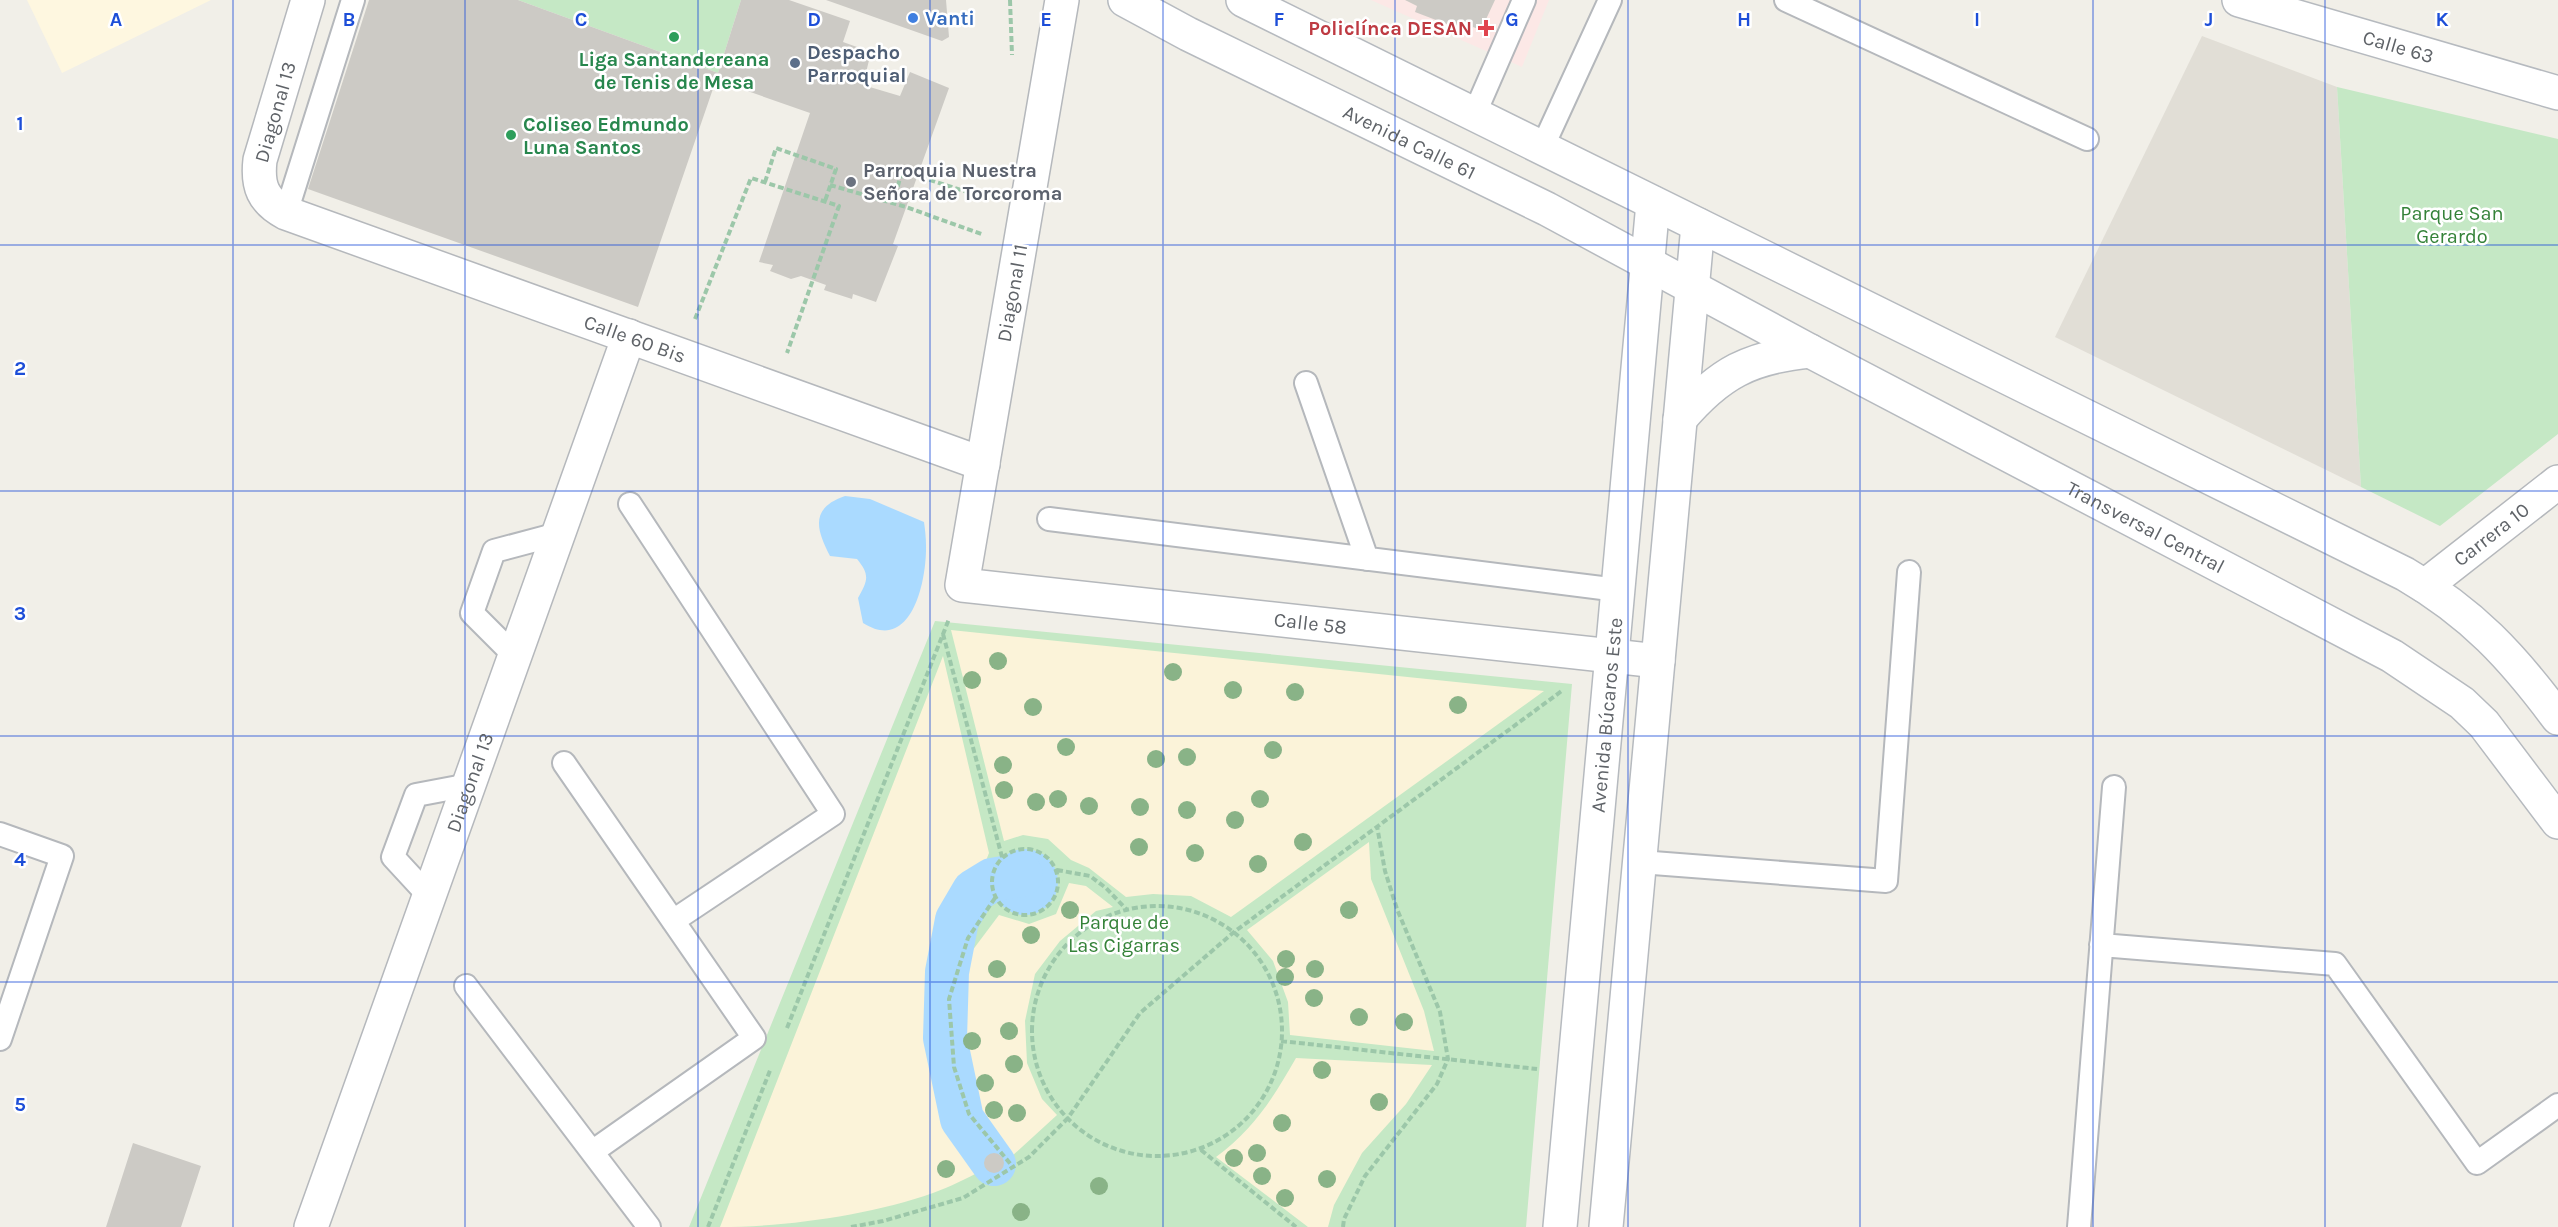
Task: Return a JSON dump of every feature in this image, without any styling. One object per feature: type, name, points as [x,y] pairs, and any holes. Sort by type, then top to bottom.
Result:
[{"type":"street","name":"Diagonal 13","points":[[286,213],[272,206],[260,184],[258,174],[260,160],[308,0]]},
{"type":"street","name":"Diagonal 11","points":[[962,585],[1062,0]]},
{"type":"street","name":"Avenida Calle 61","points":[[1125,0],[1188,34],[1547,209],[1692,286]]},
{"type":"street","points":[[1243,0],[2425,586],[2467,615],[2493,638],[2527,676],[2558,718]]},
{"type":"street","name":"Calle 63","points":[[2239,0],[2558,93]]},
{"type":"street","name":"Avenida Búcaros Este","points":[[1560,1227],[1653,203]]},
{"type":"street","name":"Calle 60 Bis","points":[[286,213],[983,464]]},
{"type":"street","points":[[1606,1227],[1698,225]]},
{"type":"street","name":"Transversal Central","points":[[1692,286],[1810,351],[2392,656],[2447,692],[2484,724],[2558,822]]},
{"type":"street","name":"Diagonal 13","points":[[311,1227],[558,534],[643,341]]},
{"type":"street","points":[[1680,420],[1698,398],[1720,380],[1745,365],[1776,354],[1810,351]]},
{"type":"street","name":"Carrera 10","points":[[2425,586],[2558,482]]},
{"type":"street","name":"Calle 58","points":[[962,585],[1658,661]]},
{"type":"lane","points":[[286,213],[353,0]]},
{"type":"lane","points":[[1474,115],[1524,0]]},
{"type":"lane","points":[[1542,148],[1610,0]]},
{"type":"lane","points":[[1786,0],[2087,139]]},
{"type":"lane","points":[[1306,383],[1367,559]]},
{"type":"lane","points":[[630,504],[833,814],[673,921]]},
{"type":"lane","points":[[1049,519],[1618,590]]},
{"type":"lane","points":[[515,656],[472,613],[490,561],[494,550],[558,534]]},
{"type":"lane","points":[[1640,862],[1886,881],[1909,572]]},
{"type":"lane","points":[[564,763],[754,1038],[592,1152]]},
{"type":"lane","points":[[429,896],[393,857],[416,795],[469,785]]},
{"type":"lane","points":[[2079,1227],[2114,787]]},
{"type":"lane","points":[[0,834],[62,856],[0,1039]]},
{"type":"lane","points":[[2101,945],[2335,964],[2477,1164],[2558,1105]]},
{"type":"lane","points":[[466,986],[649,1227]]},
{"type":"path","points":[[765,182],[776,148],[836,169],[825,201]]},
{"type":"path","points":[[893,204],[902,171],[993,201]]},
{"type":"path","points":[[643,341],[682,344],[693,323],[752,178],[839,206],[773,389]]},
{"type":"path","points":[[830,185],[988,237]]},
{"type":"path","points":[[786,1029],[962,585]]},
{"type":"path","points":[[943,634],[1002,857]]},
{"type":"path","points":[[851,1227],[883,1221],[963,1198],[1029,1157],[1068,1118],[1140,1013],[1234,932],[1612,656]]},
{"type":"path","points":[[1342,1227],[1365,1176],[1437,1084],[1448,1059],[1440,1012],[1397,909],[1385,871],[1377,826]]},
{"type":"path","points":[[1033,848],[1043,853],[1057,870],[1059,881],[1057,892],[1044,910],[1034,914],[1011,913],[995,898],[992,880],[995,866],[1011,851],[1033,848]]},
{"type":"path","points":[[1057,870],[1090,876],[1106,888],[1126,909]]},
{"type":"path","points":[[995,898],[968,938],[949,999],[954,1067],[969,1114],[1013,1167]]},
{"type":"path","points":[[1140,905],[1180,906],[1219,920],[1234,932],[1251,946],[1273,980],[1283,1020],[1279,1061],[1263,1098],[1236,1129],[1201,1150],[1159,1157],[1118,1151],[1080,1131],[1052,1100],[1035,1062],[1032,1019],[1040,988],[1043,978],[1066,943],[1100,918],[1140,905]]},
{"type":"path","points":[[1281,1041],[1574,1073]]},
{"type":"path","points":[[708,1227],[773,1062]]},
{"type":"path","points":[[1201,1150],[1296,1227]]},
{"type":"shaded area","points":[[27,0],[211,0],[62,73]]},
{"type":"shaded area","name":"Policlínca DESAN","points":[[1371,0],[1549,0],[1522,67]]},
{"type":"shaded area","points":[[2202,36],[2337,87],[2361,487],[2055,337]]},
{"type":"green space","name":"Liga Santandereana de Tenis de Mesa","points":[[518,0],[741,0],[718,73]]},
{"type":"green space","name":"Parque San Gerardo","points":[[2337,87],[2558,139],[2558,434],[2440,526],[2361,487]]},
{"type":"green space","name":"Parque de Las Cigarras","points":[[935,621],[1572,684],[1526,1227],[689,1227]]},
{"type":"sand","points":[[951,630],[1544,691],[1231,917],[1191,896],[1153,894],[1126,897],[1089,868],[1071,860],[1048,839],[1023,835],[1004,841]]},
{"type":"sand","points":[[943,656],[989,853],[974,891],[957,920],[947,969],[944,999],[945,1038],[962,1119],[983,1170],[939,1191],[883,1208],[800,1222],[720,1227]]},
{"type":"sand","points":[[1369,842],[1371,879],[1424,1011],[1434,1051],[1290,1035],[1288,1002],[1273,961],[1247,930]]},
{"type":"sand","points":[[1069,883],[1086,886],[1113,907],[1096,911],[1060,941],[1035,974],[1025,1021],[1027,1063],[1042,1099],[1057,1115],[1011,1157],[976,1111],[961,1063],[961,1003],[972,951],[999,915],[1029,924],[1056,914]]},
{"type":"sand","points":[[1296,1058],[1432,1065],[1406,1104],[1362,1153],[1334,1205],[1328,1227],[1308,1227],[1216,1157],[1262,1112]]},
{"type":"water","points":[[845,496],[870,499],[924,522],[926,560],[919,593],[905,621],[894,629],[880,630],[863,623],[858,598],[866,582],[864,569],[857,559],[830,556],[822,537],[819,528],[821,513],[834,501]]},
{"type":"water","points":[[1018,849],[1032,849],[1044,854],[1053,863],[1058,882],[1056,895],[1049,906],[1032,915],[1018,915],[1006,910],[997,901],[992,889],[992,875],[997,863],[1006,854]]},
{"type":"building","name":"Coliseo Edmundo Luna Santos","points":[[369,0],[518,0],[718,73],[741,0],[789,0],[850,21],[843,42],[871,52],[863,85],[900,96],[910,72],[949,88],[893,244],[898,246],[876,302],[853,294],[852,299],[824,290],[826,285],[801,276],[791,279],[770,271],[773,265],[759,262],[810,113],[716,80],[638,307],[308,189]]},
{"type":"building","name":"Vanti","points":[[826,0],[946,0],[949,37],[942,41]]},
{"type":"building","points":[[1405,0],[1495,0],[1481,30],[1473,27],[1470,33],[1415,12],[1417,6]]},
{"type":"building","points":[[133,1143],[201,1166],[181,1227],[106,1227]]},
{"type":"building","points":[[990,1153],[998,1153],[1004,1159],[1004,1167],[998,1173],[990,1173],[984,1167],[984,1159]]},
{"type":"waterway","points":[[994,1164],[962,1119],[945,1038],[947,972],[957,920],[974,891],[992,880],[1021,875]]},
{"type":"place","name":"Vanti","points":[[913,18]]},
{"type":"place","name":"Policlínca DESAN","points":[[1486,28]]},
{"type":"place","name":"Liga Santandereana de Tenis de Mesa","points":[[674,37]]},
{"type":"place","name":"Despacho Parroquial","points":[[795,63]]},
{"type":"place","name":"Coliseo Edmundo Luna Santos","points":[[511,135]]},
{"type":"place","name":"Parroquia Nuestra Señora de Torcoroma","points":[[851,182]]}]
